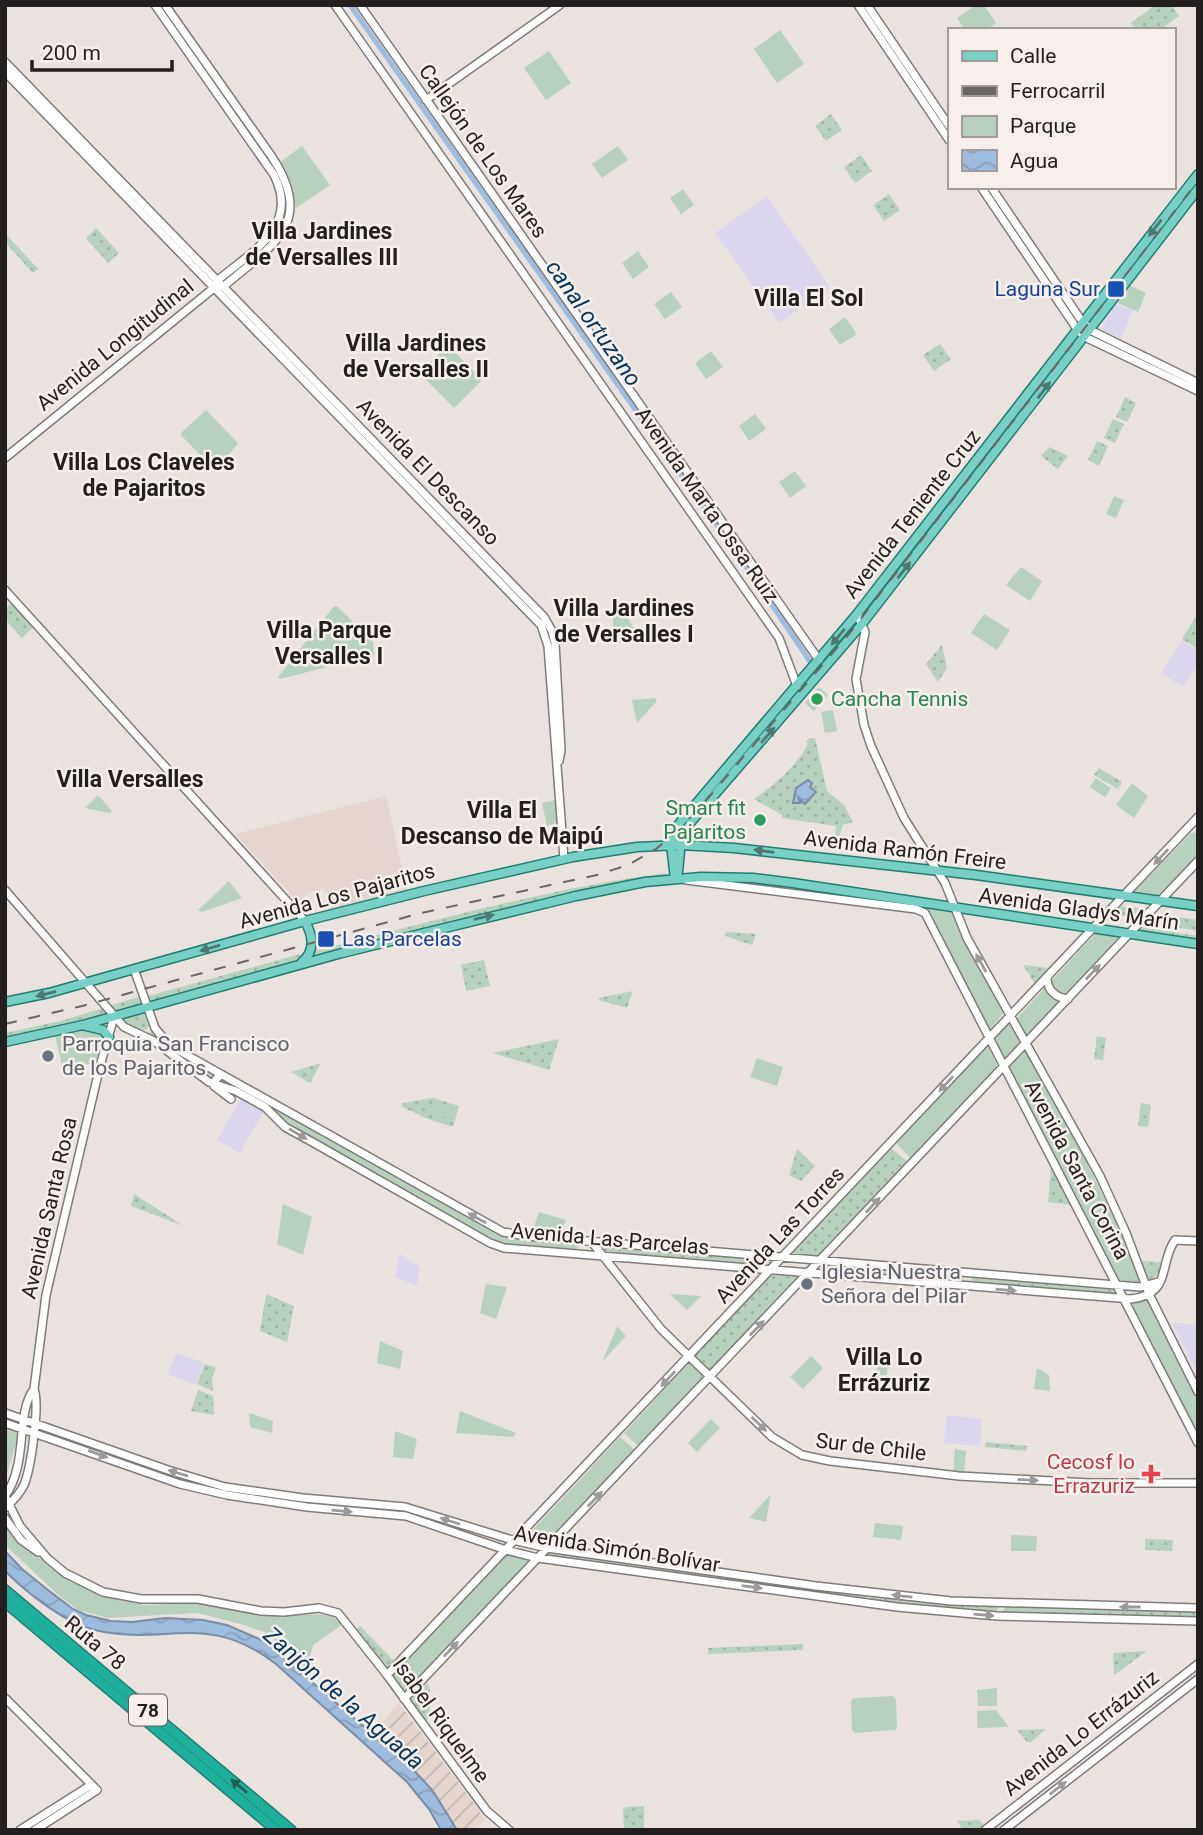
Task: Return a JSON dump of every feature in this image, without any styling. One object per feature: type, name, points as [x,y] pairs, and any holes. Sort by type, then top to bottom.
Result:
[{"type":"highway","name":"Ruta 78","points":[[5,1590],[291,1830]]},
{"type":"highway","name":"Ruta 78","points":[[5,1602],[276,1830]]},
{"type":"main road","name":"Avenida Teniente Cruz","points":[[676,845],[678,825],[857,614],[1198,174]]},
{"type":"main road","name":"Avenida Teniente Cruz","points":[[676,845],[691,822],[862,624],[1198,189]]},
{"type":"main road","name":"Avenida Los Pajaritos","points":[[5,1002],[86,983],[305,921],[424,891],[623,848],[676,845]]},
{"type":"main road","points":[[676,845],[677,879]]},
{"type":"main road","name":"Avenida Ramón Freire","points":[[676,845],[734,848],[938,871],[1124,896]]},
{"type":"main road","points":[[5,1042],[83,1026],[299,964],[484,916],[620,887],[677,879],[762,879],[956,908]]},
{"type":"main road","name":"Avenida Gladys Marín","points":[[1124,896],[1198,906]]},
{"type":"main road","name":"Avenida Gladys Marín","points":[[956,908],[1198,944]]},
{"type":"main road","points":[[299,964],[307,958],[313,946],[305,921]]},
{"type":"main road","points":[[83,1026],[101,1030],[109,1037]]},
{"type":"street","name":"Avenida Longitudinal","points":[[155,5],[268,165],[282,193],[281,214],[273,232],[219,284]]},
{"type":"street","name":"Avenida Longitudinal","points":[[5,458],[219,284],[271,246],[282,233],[290,209],[289,187],[272,157],[165,5]]},
{"type":"street","name":"Avenida Marta Ossa Ruiz","points":[[335,5],[773,628],[783,645],[790,674],[797,686]]},
{"type":"street","name":"Callejón de Los Mares","points":[[360,5],[819,660]]},
{"type":"street","points":[[426,100],[560,5]]},
{"type":"street","points":[[858,5],[948,139]]},
{"type":"street","points":[[867,5],[948,125]]},
{"type":"street","name":"Avenida El Descanso","points":[[5,62],[541,625],[548,646],[564,859]]},
{"type":"street","name":"Avenida El Descanso","points":[[5,72],[219,284]]},
{"type":"street","points":[[983,189],[1007,219],[1087,333],[1198,391]]},
{"type":"street","points":[[991,189],[1007,219]]},
{"type":"street","points":[[1087,333],[1198,383]]},
{"type":"street","points":[[5,590],[305,921]]},
{"type":"street","points":[[857,614],[862,624]]},
{"type":"street","name":"Avenida Santa Corina","points":[[862,624],[865,635],[856,676],[866,732],[904,818],[938,871],[967,938],[1100,1176],[1126,1233],[1147,1296],[1198,1392]]},
{"type":"street","name":"Avenida Las Torres","points":[[387,1675],[1198,818]]},
{"type":"street","points":[[1188,828],[1198,829]]},
{"type":"street","points":[[925,870],[931,859]]},
{"type":"street","points":[[404,1699],[1198,861]]},
{"type":"street","name":"Avenida Santa Corina","points":[[677,879],[916,909],[925,913],[1008,1062],[1198,1443]]},
{"type":"street","name":"Avenida Las Parcelas","points":[[5,890],[126,1028],[154,1041],[214,1085],[240,1093],[265,1107],[285,1127],[490,1243],[504,1248],[1128,1299],[1147,1296]]},
{"type":"street","name":"Avenida Las Parcelas","points":[[134,969],[159,1036],[169,1045],[503,1232],[1143,1286]]},
{"type":"street","points":[[1047,978],[1048,985],[1058,997],[1068,999]]},
{"type":"street","name":"Avenida Santa Rosa","points":[[7,1506],[19,1493],[26,1479],[37,1405],[34,1389],[46,1295],[114,1017]]},
{"type":"street","points":[[139,1035],[148,1032],[154,1025]]},
{"type":"street","points":[[109,1037],[116,1030],[126,1028]]},
{"type":"street","points":[[221,1075],[214,1085],[231,1099]]},
{"type":"street","points":[[275,1116],[281,1109]]},
{"type":"street","points":[[416,1201],[423,1188]]},
{"type":"street","points":[[1147,1296],[1162,1279],[1173,1242],[1181,1238],[1198,1241]]},
{"type":"street","name":"Sur de Chile","points":[[590,1240],[649,1316],[776,1441],[795,1452],[815,1459],[959,1476],[1090,1483],[1198,1483]]},
{"type":"street","points":[[1143,1286],[1162,1279]]},
{"type":"street","name":"Avenida Santa Rosa","points":[[5,1496],[17,1474],[29,1398],[34,1389]]},
{"type":"street","name":"Avenida Simón Bolívar","points":[[5,1413],[225,1487],[303,1498],[405,1507],[515,1541],[547,1548],[807,1585],[947,1601],[1197,1615]]},
{"type":"street","name":"Avenida Simón Bolívar","points":[[5,1423],[180,1484],[227,1495],[307,1507],[406,1516],[538,1558],[897,1607],[997,1616],[1197,1615]]},
{"type":"street","points":[[5,1496],[7,1506],[20,1526],[47,1558]]},
{"type":"street","points":[[5,1518],[21,1540],[47,1558]]},
{"type":"street","name":"Isabel Riquelme","points":[[47,1558],[71,1576],[98,1590],[119,1596],[198,1599],[267,1612],[323,1608],[338,1613],[487,1811],[509,1830]]},
{"type":"street","name":"Avenida Lo Errázuriz","points":[[985,1830],[1198,1664]]},
{"type":"street","name":"Avenida Lo Errázuriz","points":[[1004,1830],[1198,1679]]},
{"type":"street","points":[[5,1698],[94,1787]]},
{"type":"street","points":[[20,1830],[94,1787]]},
{"type":"street","points":[[35,1830],[94,1787]]},
{"type":"shaded area","points":[[767,196],[829,286],[781,322],[715,233]]},
{"type":"shaded area","points":[[1115,305],[1133,310],[1121,338],[1102,330],[1106,321],[1103,319]]},
{"type":"shaded area","points":[[1182,640],[1198,651],[1198,664],[1183,687],[1161,673]]},
{"type":"shaded area","points":[[386,796],[407,890],[331,909],[324,888],[305,894],[311,914],[235,834]]},
{"type":"shaded area","points":[[242,1096],[265,1109],[240,1153],[217,1140]]},
{"type":"shaded area","points":[[399,1253],[420,1267],[417,1286],[395,1277]]},
{"type":"shaded area","points":[[1173,1325],[1198,1325],[1198,1375]]},
{"type":"shaded area","points":[[176,1353],[204,1363],[196,1385],[168,1374]]},
{"type":"shaded area","points":[[947,1415],[982,1419],[980,1446],[944,1443]]},
{"type":"shaded area","points":[[399,1703],[486,1820],[473,1830],[457,1830],[426,1783],[372,1734]]},
{"type":"green space","points":[[976,5],[984,5],[996,23],[989,28],[964,28],[957,18]]},
{"type":"green space","points":[[1155,5],[1172,5],[1179,16],[1163,28],[1135,28],[1131,23]]},
{"type":"green space","points":[[780,30],[804,64],[777,83],[754,49]]},
{"type":"green space","points":[[549,51],[571,83],[546,100],[524,68]]},
{"type":"green space","points":[[831,114],[842,130],[826,141],[815,126]]},
{"type":"green space","points":[[302,146],[330,185],[296,208],[290,183],[279,163]]},
{"type":"green space","points":[[618,146],[628,160],[602,178],[592,164]]},
{"type":"green space","points":[[861,155],[872,171],[855,183],[844,167]]},
{"type":"green space","points":[[683,189],[694,205],[681,214],[670,198]]},
{"type":"green space","points":[[889,194],[900,210],[884,221],[873,205]]},
{"type":"green space","points":[[96,228],[119,253],[108,263],[86,238]]},
{"type":"green space","points":[[5,233],[38,269],[33,273],[5,242]]},
{"type":"green space","points":[[638,251],[649,267],[633,279],[622,263]]},
{"type":"green space","points":[[1129,285],[1146,293],[1138,312],[1118,303]]},
{"type":"green space","points":[[671,292],[682,307],[665,319],[654,304]]},
{"type":"green space","points":[[845,317],[857,334],[840,345],[829,329]]},
{"type":"green space","points":[[940,344],[951,359],[934,371],[923,355]]},
{"type":"green space","points":[[448,345],[482,380],[454,408],[419,373]]},
{"type":"green space","points":[[711,351],[723,367],[706,379],[695,363]]},
{"type":"green space","points":[[1125,397],[1136,403],[1127,422],[1116,417]]},
{"type":"green space","points":[[206,410],[238,443],[216,472],[181,435]]},
{"type":"green space","points":[[755,414],[766,429],[749,441],[739,426]]},
{"type":"green space","points":[[1113,419],[1124,424],[1115,443],[1104,438]]},
{"type":"green space","points":[[1097,441],[1108,446],[1099,466],[1088,460]]},
{"type":"green space","points":[[1049,447],[1068,456],[1058,469],[1041,456]]},
{"type":"green space","points":[[795,471],[806,486],[790,498],[779,482]]},
{"type":"green space","points":[[1114,496],[1124,500],[1116,518],[1106,514]]},
{"type":"green space","points":[[1021,567],[1042,581],[1030,601],[1006,585]]},
{"type":"green space","points":[[613,597],[643,641],[613,643]]},
{"type":"green space","points":[[11,603],[33,627],[22,638],[5,619],[5,609]]},
{"type":"green space","points":[[334,606],[373,642],[374,655],[280,679],[278,677]]},
{"type":"green space","points":[[1198,613],[1198,649],[1182,639]]},
{"type":"green space","points":[[984,614],[1010,630],[997,650],[971,633]]},
{"type":"green space","points":[[942,645],[947,668],[938,682],[926,664]]},
{"type":"green space","name":"Cancha Tennis","points":[[819,687],[828,695],[814,711],[805,703]]},
{"type":"green space","points":[[655,698],[657,701],[637,723],[632,700]]},
{"type":"green space","name":"Cancha Tennis","points":[[833,710],[837,731],[825,733],[821,712]]},
{"type":"green space","points":[[815,738],[827,791],[844,805],[853,822],[843,825],[840,834],[842,848],[834,847],[836,826],[782,818],[782,815],[754,799],[791,768],[808,744],[806,741]]},
{"type":"green space","points":[[1099,768],[1122,782],[1118,789],[1094,775]]},
{"type":"green space","points":[[1096,778],[1111,788],[1105,797],[1090,787]]},
{"type":"green space","points":[[1132,783],[1148,796],[1134,818],[1116,805]]},
{"type":"green space","points":[[98,795],[112,811],[109,813],[85,808]]},
{"type":"green space","points":[[556,800],[557,823],[547,826],[542,803]]},
{"type":"green space","points":[[1198,832],[1198,855],[1160,895],[1135,891],[1191,833]]},
{"type":"green space","points":[[666,873],[667,875],[638,878],[450,922],[309,959],[314,951],[490,907],[578,887]]},
{"type":"green space","points":[[229,881],[242,898],[202,912],[198,910]]},
{"type":"green space","points":[[1117,906],[1147,909],[1139,918],[1118,915],[1115,913]]},
{"type":"green space","points":[[925,908],[951,912],[1004,1012],[989,1031]]},
{"type":"green space","points":[[1152,913],[1198,920],[1198,931],[1145,922]]},
{"type":"green space","points":[[1141,927],[1198,936],[1198,940],[1137,931]]},
{"type":"green space","points":[[726,932],[756,934],[752,945],[725,936]]},
{"type":"green space","points":[[1096,933],[1118,938],[1026,1037],[1016,1019]]},
{"type":"green space","points":[[308,952],[301,959],[150,1003],[148,996]]},
{"type":"green space","points":[[484,960],[490,986],[466,991],[461,965]]},
{"type":"green space","points":[[1023,965],[1048,968],[1035,984]]},
{"type":"green space","points":[[633,991],[627,1008],[599,1000],[599,998]]},
{"type":"green space","points":[[142,996],[144,1004],[115,1014],[108,1006]]},
{"type":"green space","points":[[104,1008],[107,1016],[24,1036],[5,1036],[5,1033]]},
{"type":"green space","points":[[146,1010],[150,1024],[147,1029],[140,1031],[118,1019]]},
{"type":"green space","points":[[1010,1021],[1022,1042],[1004,1061],[992,1040]]},
{"type":"green space","points":[[87,1029],[104,1034],[96,1062],[63,1070],[55,1035]]},
{"type":"green space","points":[[154,1029],[157,1035],[496,1231],[578,1242],[578,1251],[509,1246],[495,1242],[282,1122],[268,1107],[207,1080],[147,1035]]},
{"type":"green space","points":[[1097,1036],[1106,1038],[1103,1060],[1094,1059]]},
{"type":"green space","points":[[559,1039],[549,1070],[493,1053]]},
{"type":"green space","points":[[987,1045],[998,1067],[911,1159],[896,1143]]},
{"type":"green space","points":[[1025,1048],[1087,1164],[1142,1283],[1119,1282],[1006,1069]]},
{"type":"green space","points":[[757,1058],[783,1067],[777,1086],[750,1077]]},
{"type":"green space","points":[[321,1063],[310,1083],[291,1072]]},
{"type":"green space","points":[[433,1098],[459,1106],[453,1127],[425,1118],[401,1106],[403,1103]]},
{"type":"green space","points":[[1141,1103],[1151,1105],[1148,1127],[1138,1126]]},
{"type":"green space","points":[[438,1104],[456,1110],[452,1120],[434,1113]]},
{"type":"green space","points":[[891,1148],[908,1162],[820,1257],[792,1255],[791,1252]]},
{"type":"green space","points":[[797,1149],[815,1166],[801,1181],[789,1175]]},
{"type":"green space","points":[[1051,1165],[1072,1205],[1048,1202]]},
{"type":"green space","points":[[134,1194],[184,1226],[131,1206]]},
{"type":"green space","points":[[283,1204],[312,1217],[303,1255],[277,1244]]},
{"type":"green space","points":[[539,1212],[566,1220],[561,1233],[533,1229]]},
{"type":"green space","points":[[597,1245],[775,1259],[766,1267],[604,1253]]},
{"type":"green space","points":[[1141,1261],[1162,1262],[1160,1273],[1149,1281]]},
{"type":"green space","points":[[821,1263],[964,1275],[964,1284],[816,1270]]},
{"type":"green space","points":[[769,1275],[802,1276],[709,1372],[693,1357]]},
{"type":"green space","points":[[971,1276],[1113,1287],[1117,1296],[972,1285]]},
{"type":"green space","points":[[486,1284],[507,1287],[496,1319],[480,1313]]},
{"type":"green space","points":[[266,1294],[294,1306],[287,1342],[260,1331]]},
{"type":"green space","points":[[670,1294],[701,1296],[687,1310]]},
{"type":"green space","points":[[1148,1298],[1198,1397],[1198,1438],[1129,1302]]},
{"type":"green space","points":[[617,1327],[626,1336],[602,1362]]},
{"type":"green space","points":[[380,1341],[403,1351],[400,1369],[377,1363]]},
{"type":"green space","points":[[888,1353],[887,1377],[878,1377],[875,1360]]},
{"type":"green space","points":[[811,1356],[823,1368],[803,1389],[790,1377]]},
{"type":"green space","points":[[689,1363],[704,1377],[638,1446],[624,1433]]},
{"type":"green space","points":[[205,1364],[216,1368],[212,1378],[213,1391],[197,1384]]},
{"type":"green space","points":[[1037,1368],[1049,1375],[1050,1391],[1034,1389]]},
{"type":"green space","points":[[198,1390],[213,1396],[214,1415],[191,1411]]},
{"type":"green space","points":[[460,1411],[516,1433],[513,1437],[456,1433]]},
{"type":"green space","points":[[249,1413],[273,1421],[272,1433],[250,1427]]},
{"type":"green space","points":[[711,1419],[720,1428],[697,1452],[688,1443]]},
{"type":"green space","points":[[5,1426],[19,1434],[5,1479]]},
{"type":"green space","points":[[395,1431],[417,1439],[413,1459],[393,1457]]},
{"type":"green space","points":[[620,1437],[635,1450],[548,1542],[527,1536]]},
{"type":"green space","points":[[986,1442],[1027,1446],[1026,1451],[985,1447]]},
{"type":"green space","points":[[955,1449],[966,1451],[964,1474],[953,1474]]},
{"type":"green space","points":[[771,1494],[766,1522],[749,1518]]},
{"type":"green space","points":[[875,1523],[903,1526],[901,1540],[873,1537]]},
{"type":"green space","points":[[5,1525],[25,1547],[71,1582],[114,1599],[145,1605],[200,1603],[269,1616],[329,1614],[343,1624],[313,1645],[307,1670],[267,1633],[240,1624],[197,1613],[108,1618],[78,1610],[5,1545]]},
{"type":"green space","points":[[1011,1535],[1037,1536],[1036,1551],[1011,1551]]},
{"type":"green space","points":[[1145,1539],[1173,1540],[1172,1551],[1145,1550]]},
{"type":"green space","points":[[549,1550],[866,1594],[865,1600],[545,1555]]},
{"type":"green space","points":[[509,1552],[531,1558],[405,1693],[393,1675]]},
{"type":"green space","points":[[871,1595],[999,1606],[996,1613],[870,1602]]},
{"type":"green space","points":[[1006,1606],[1192,1611],[1197,1615],[1196,1619],[1001,1614]]},
{"type":"green space","points":[[360,1626],[396,1663],[388,1671],[357,1629]]},
{"type":"green space","points":[[803,1644],[803,1650],[708,1654],[708,1648]]},
{"type":"green space","points":[[1147,1651],[1114,1675],[1113,1653]]},
{"type":"green space","points":[[427,1683],[430,1689],[430,1717],[426,1721],[410,1700]]},
{"type":"green space","points":[[997,1688],[997,1706],[978,1706],[977,1690]]},
{"type":"green space","points":[[893,1696],[896,1699],[895,1730],[855,1733],[852,1730],[851,1701],[854,1698]]},
{"type":"green space","points":[[996,1710],[1009,1727],[977,1728],[977,1711]]},
{"type":"green space","points":[[1046,1729],[1031,1742],[1027,1742],[1017,1730]]},
{"type":"green space","points":[[644,1806],[644,1828],[624,1828],[623,1810],[626,1807]]},
{"type":"green space","points":[[979,1820],[983,1824],[980,1830],[963,1830],[957,1821]]},
{"type":"water","points":[[808,780],[812,783],[810,787],[816,792],[805,804],[799,799],[800,803],[793,803],[796,788]]},
{"type":"water","points":[[5,1551],[48,1590],[73,1609],[86,1615],[111,1621],[132,1622],[165,1618],[203,1620],[227,1625],[264,1641],[410,1766],[433,1791],[457,1830],[441,1830],[429,1809],[407,1782],[276,1664],[251,1648],[228,1638],[207,1634],[120,1634],[83,1626],[47,1606],[5,1571]]},
{"type":"waterway","name":"canal ortuzano","points":[[350,5],[809,660]]},
{"type":"railway","points":[[5,1024],[82,1006],[421,913],[597,875],[628,865],[656,849],[703,804],[849,634],[1198,181]]},
{"type":"place","name":"Laguna Sur","points":[[1116,289]]},
{"type":"place","name":"Cancha Tennis","points":[[817,699]]},
{"type":"place","name":"Smart fit Pajaritos","points":[[760,820]]},
{"type":"place","name":"Las Parcelas","points":[[326,939]]},
{"type":"place","name":"Parroquia San Francisco de los Pajaritos","points":[[48,1056]]},
{"type":"place","name":"Iglesia Nuestra Señora del Pilar","points":[[807,1284]]},
{"type":"place","name":"Cecosf lo Errazuriz","points":[[1151,1474]]},
{"type":"district","name":"Villa Jardines de Versalles III","points":[[322,244]]},
{"type":"district","name":"Villa El Sol","points":[[809,298]]},
{"type":"district","name":"Villa Jardines de Versalles II","points":[[416,356]]},
{"type":"district","name":"Villa Los Claveles de Pajaritos","points":[[144,475]]},
{"type":"district","name":"Villa Jardines de Versalles I","points":[[624,621]]},
{"type":"district","name":"Villa Parque Versalles I","points":[[329,643]]},
{"type":"district","name":"Villa Versalles","points":[[130,779]]},
{"type":"district","name":"Villa El Descanso de Maipú","points":[[502,823]]},
{"type":"district","name":"Villa Lo Errázuriz","points":[[884,1370]]},
{"type":"water label","name":"Zanjón de la Aguada","points":[[344,1698]]}]
